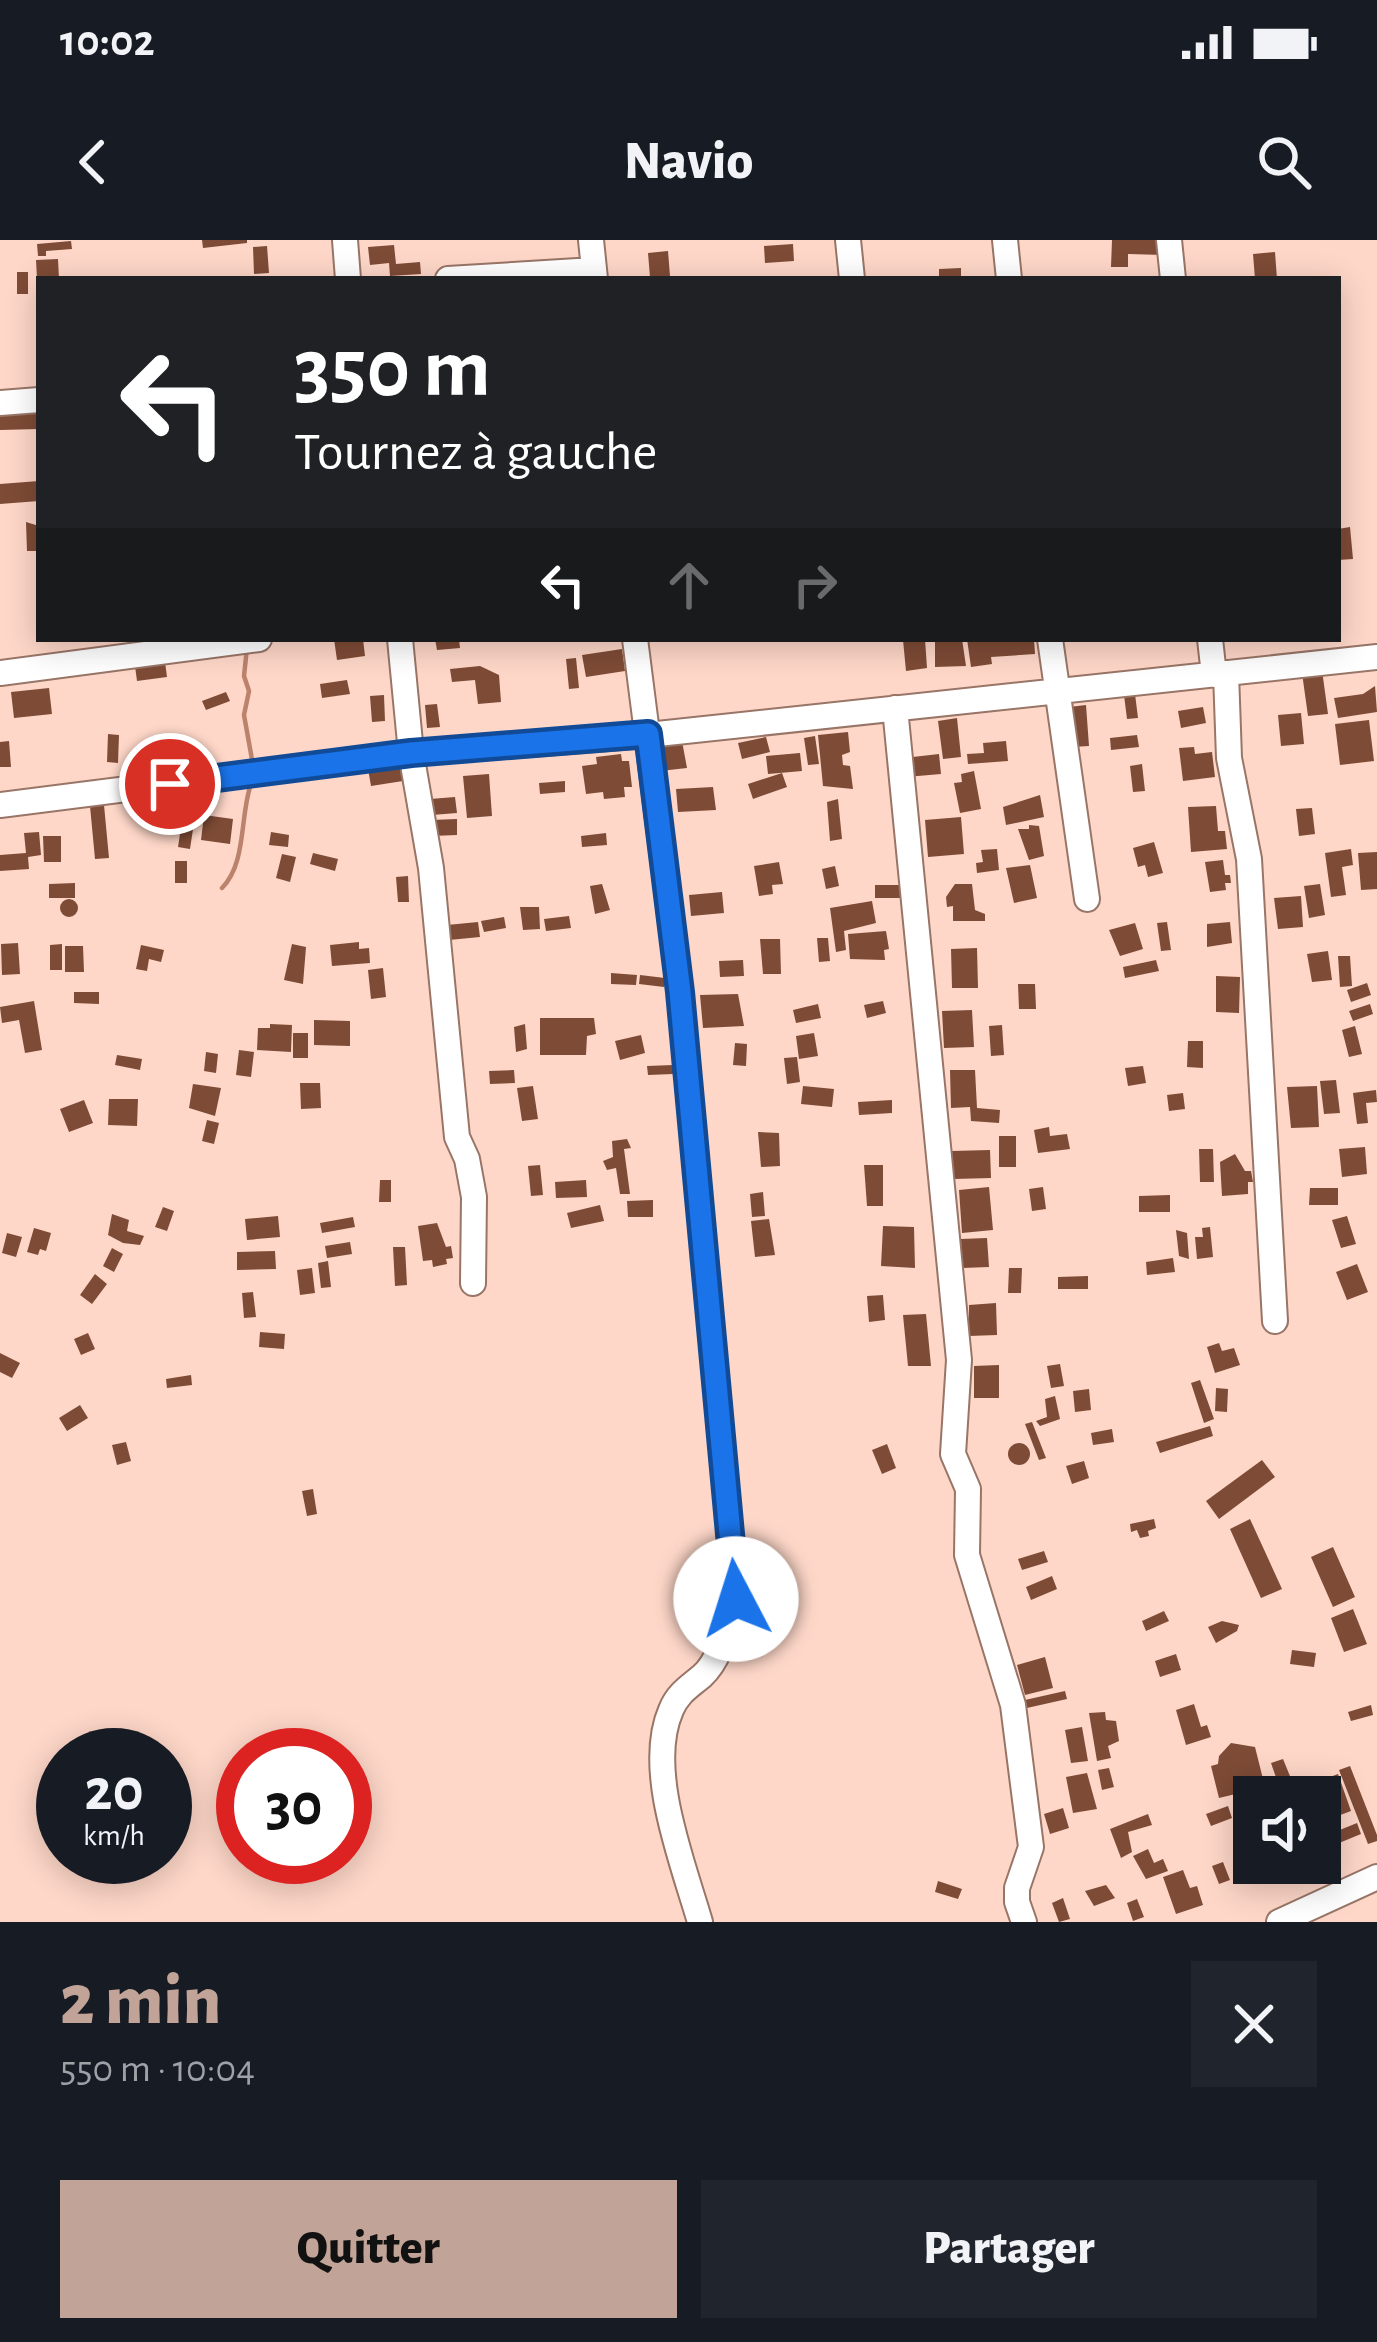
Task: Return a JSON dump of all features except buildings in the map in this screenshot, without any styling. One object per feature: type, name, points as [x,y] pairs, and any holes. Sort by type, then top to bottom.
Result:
[{"type":"street","points":[[345,240],[348,276]]},
{"type":"street","points":[[536,276],[594,274],[591,240]]},
{"type":"street","points":[[848,240],[852,276]]},
{"type":"street","points":[[1005,240],[1009,276]]},
{"type":"street","points":[[1169,240],[1173,276]]},
{"type":"street","points":[[0,403],[36,400]]},
{"type":"street","points":[[0,673],[236,642]]},
{"type":"street","points":[[400,642],[411,753],[431,868],[457,1137],[474,1197],[473,1283]]},
{"type":"street","points":[[635,642],[680,992],[736,1599],[716,1655],[670,1711],[662,1746],[677,1844],[700,1922]]},
{"type":"street","points":[[1050,642],[1087,899]]},
{"type":"street","points":[[1211,642],[1249,860],[1275,1321]]},
{"type":"street","points":[[0,805],[411,753],[648,734],[1377,657]]},
{"type":"street","points":[[895,708],[959,1360],[953,1454],[968,1489],[967,1555],[1012,1705],[1031,1846],[1017,1888],[1024,1922]]},
{"type":"street","points":[[1279,1922],[1377,1877]]},
{"type":"waterway","points":[[247,648],[244,676],[249,691],[244,715],[253,765]]},
{"type":"waterway","points":[[222,888],[239,854],[250,787]]},
{"type":"route","points":[[170,784],[411,753],[648,734],[680,992],[736,1599]]}]
